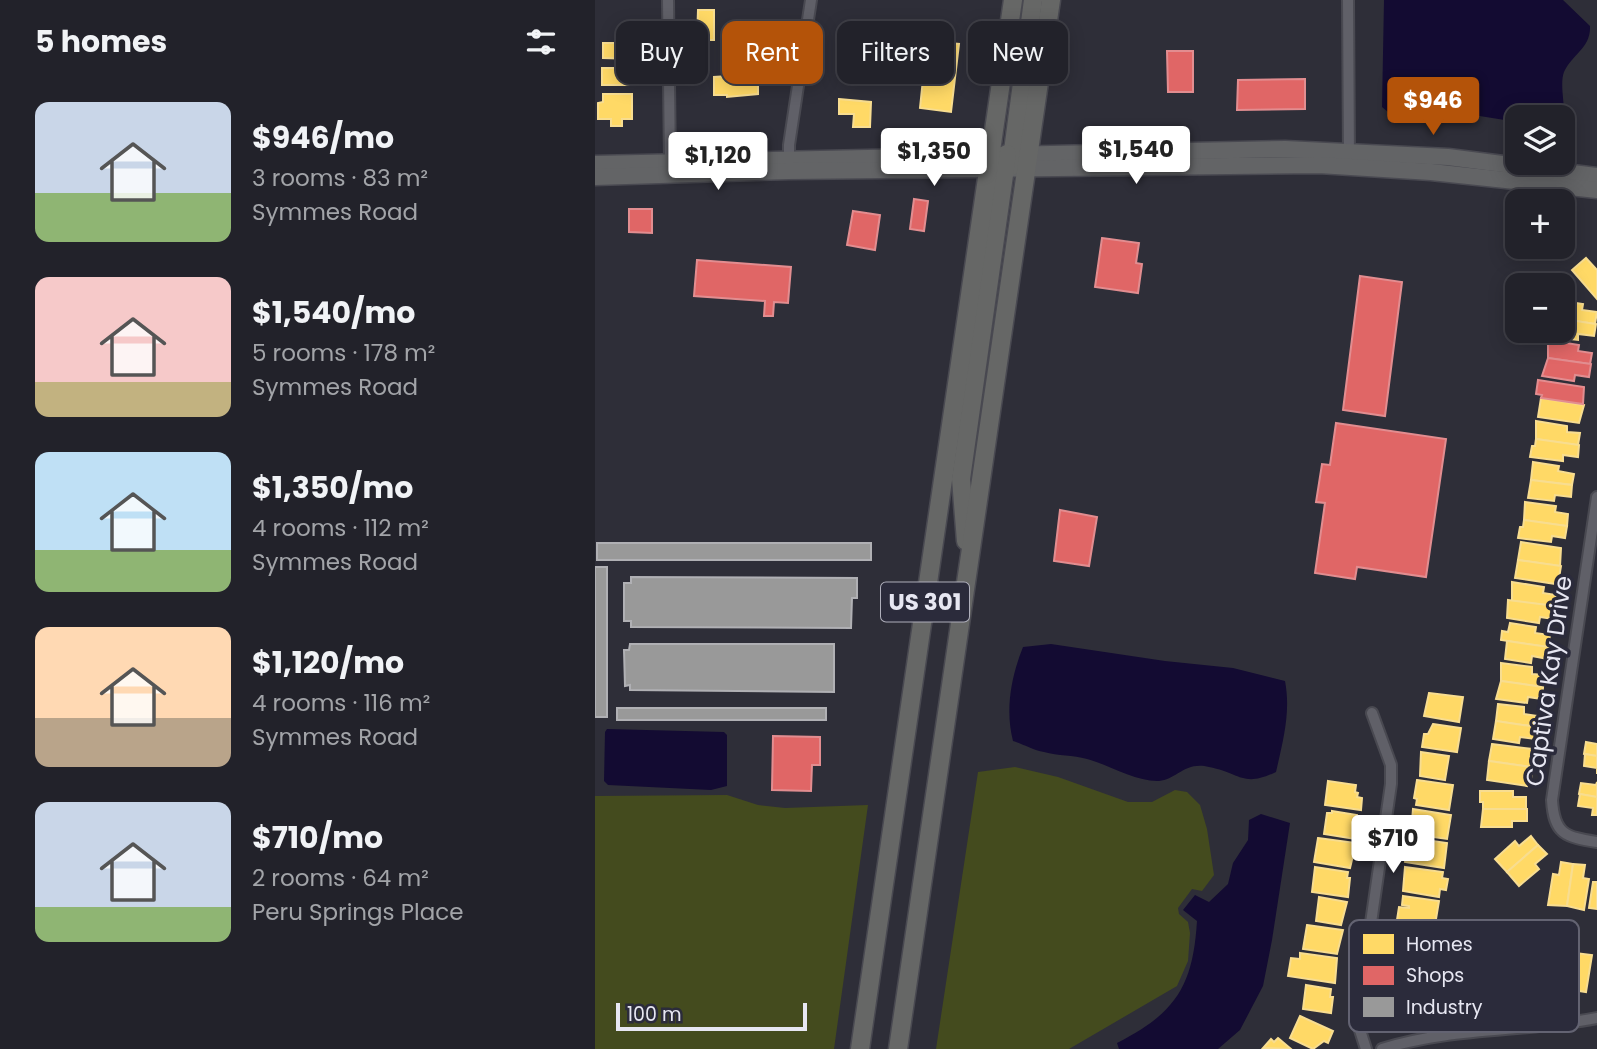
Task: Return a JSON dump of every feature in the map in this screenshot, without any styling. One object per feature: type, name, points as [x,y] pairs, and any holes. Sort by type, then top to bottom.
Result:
[{"type":"main road","name":"US 301","points":[[898,1049],[970,561],[1009,162],[1013,0]]},
{"type":"main road","points":[[1009,162],[1033,0]]},
{"type":"main road","name":"US 301","points":[[860,1049],[1009,162],[1051,0]]},
{"type":"street","points":[[668,0],[670,163]]},
{"type":"street","points":[[789,164],[811,0]]},
{"type":"street","points":[[1348,0],[1349,158]]},
{"type":"street","points":[[595,163],[1009,162],[1285,149],[1431,172],[1597,190]]},
{"type":"street","points":[[1349,158],[1448,156],[1597,176]]},
{"type":"street","points":[[595,177],[789,164]]},
{"type":"street","name":"Captiva Kay Drive","points":[[1597,497],[1552,800],[1553,818],[1561,832],[1576,839],[1597,842]]},
{"type":"street","points":[[1372,920],[1391,784],[1391,765],[1373,713]]},
{"type":"street","points":[[1579,1020],[1597,1018]]},
{"type":"street","points":[[1361,1032],[1366,1049]]},
{"type":"street","points":[[1382,1049],[1408,1041],[1476,1032]]},
{"type":"green space","points":[[1015,767],[1058,777],[1128,802],[1152,802],[1175,790],[1187,792],[1200,805],[1207,829],[1214,875],[1202,891],[1192,889],[1178,908],[1179,914],[1188,922],[1190,933],[1188,961],[1177,986],[1069,1049],[936,1049],[978,772]]},
{"type":"green space","points":[[727,795],[758,805],[785,808],[868,805],[834,1049],[595,1049],[595,796]]},
{"type":"shaded area","points":[[1384,0],[1563,0],[1590,26],[1587,40],[1564,72],[1564,105],[1505,105],[1505,120],[1461,113],[1388,112],[1382,107]]},
{"type":"shaded area","points":[[1051,644],[1233,668],[1285,681],[1287,715],[1276,772],[1265,777],[1248,779],[1201,766],[1187,769],[1165,780],[1150,781],[1087,759],[1040,751],[1013,741],[1009,717],[1011,694],[1023,647]]},
{"type":"shaded area","points":[[607,729],[724,732],[727,735],[727,786],[711,790],[608,785],[604,781]]},
{"type":"shaded area","points":[[1261,814],[1290,823],[1263,986],[1240,1030],[1218,1049],[1119,1049],[1117,1043],[1154,1020],[1178,995],[1191,963],[1197,921],[1183,910],[1195,895],[1209,902],[1228,884],[1233,863],[1248,840],[1249,820]]},
{"type":"building: Homes","points":[[698,10],[714,10],[714,40],[708,40],[708,21],[698,21]]},
{"type":"building: Homes","points":[[603,43],[616,43],[616,58],[603,58]]},
{"type":"building: Homes","points":[[954,44],[959,44],[951,112],[920,108],[923,84],[954,84]]},
{"type":"building: Homes","points":[[602,68],[616,68],[616,84],[642,84],[642,85],[602,85]]},
{"type":"building: Homes","points":[[722,76],[722,84],[758,84],[758,94],[727,97],[714,95],[714,77]]},
{"type":"building: Homes","points":[[603,94],[632,94],[632,119],[622,119],[622,126],[611,126],[611,119],[598,119],[598,103],[603,102]]},
{"type":"building: Homes","points":[[839,99],[871,102],[870,127],[853,127],[854,114],[839,114]]},
{"type":"building: Homes","points":[[1586,258],[1597,270],[1597,299],[1575,273],[1572,270]]},
{"type":"building: Homes","points":[[1575,303],[1583,304],[1582,310],[1597,312],[1595,324],[1575,321]]},
{"type":"building: Homes","points":[[1575,321],[1596,324],[1594,336],[1578,334],[1578,340],[1575,340]]},
{"type":"building: Homes","points":[[1541,398],[1584,405],[1579,423],[1538,417]]},
{"type":"building: Homes","points":[[1536,421],[1567,426],[1567,432],[1580,433],[1578,445],[1536,439]]},
{"type":"building: Homes","points":[[1536,439],[1579,445],[1578,457],[1563,455],[1563,461],[1530,457]]},
{"type":"building: Homes","points":[[1533,462],[1559,466],[1558,471],[1574,474],[1572,485],[1531,480]]},
{"type":"building: Homes","points":[[1531,480],[1572,485],[1571,497],[1555,495],[1554,501],[1528,498]]},
{"type":"building: Homes","points":[[1525,502],[1556,506],[1555,512],[1568,514],[1567,526],[1524,520]]},
{"type":"building: Homes","points":[[1524,520],[1567,526],[1565,538],[1552,536],[1551,542],[1518,538]]},
{"type":"building: Homes","points":[[1521,542],[1561,548],[1560,566],[1518,560]]},
{"type":"building: Homes","points":[[1518,560],[1561,566],[1556,584],[1515,578]]},
{"type":"building: Homes","points":[[1512,582],[1544,587],[1543,593],[1556,595],[1555,606],[1512,601]]},
{"type":"building: Homes","points":[[1508,600],[1556,606],[1554,619],[1540,617],[1539,623],[1507,618]]},
{"type":"building: Homes","points":[[1510,623],[1536,627],[1535,633],[1550,635],[1548,647],[1501,640],[1502,631],[1508,632]]},
{"type":"building: Homes","points":[[1507,641],[1549,647],[1548,659],[1532,656],[1531,663],[1505,659]]},
{"type":"building: Homes","points":[[1501,663],[1532,667],[1532,674],[1544,675],[1543,687],[1501,681]]},
{"type":"building: Homes","points":[[1501,681],[1543,687],[1542,699],[1528,697],[1527,703],[1496,699]]},
{"type":"building: Homes","points":[[1429,693],[1463,697],[1459,722],[1424,716]]},
{"type":"building: Homes","points":[[1498,704],[1524,707],[1524,714],[1538,716],[1537,727],[1496,721]]},
{"type":"building: Homes","points":[[1496,721],[1537,727],[1535,739],[1520,737],[1519,743],[1493,739]]},
{"type":"building: Homes","points":[[1433,724],[1461,728],[1457,752],[1422,747],[1424,734],[1428,734]]},
{"type":"building: Homes","points":[[1586,742],[1597,744],[1597,756],[1584,754]]},
{"type":"building: Homes","points":[[1492,744],[1532,749],[1531,767],[1489,761]]},
{"type":"building: Homes","points":[[1421,752],[1449,756],[1445,780],[1420,776]]},
{"type":"building: Homes","points":[[1585,754],[1597,756],[1597,768],[1584,766]]},
{"type":"building: Homes","points":[[1489,761],[1532,767],[1531,780],[1528,779],[1527,786],[1487,780]]},
{"type":"building: Homes","points":[[1417,780],[1453,785],[1449,810],[1416,805],[1417,799],[1414,798]]},
{"type":"building: Homes","points":[[1328,781],[1356,785],[1357,797],[1362,798],[1361,810],[1325,805]]},
{"type":"building: Homes","points":[[1597,782],[1597,797],[1579,794],[1581,783],[1596,785]]},
{"type":"building: Homes","points":[[1480,791],[1513,791],[1513,797],[1526,797],[1526,809],[1483,809]]},
{"type":"building: Homes","points":[[1580,794],[1597,797],[1597,815],[1592,815],[1593,808],[1578,806]]},
{"type":"building: Homes","points":[[1413,809],[1451,815],[1447,839],[1411,834]]},
{"type":"building: Homes","points":[[1483,809],[1527,809],[1527,821],[1512,821],[1512,827],[1481,827]]},
{"type":"building: Homes","points":[[1332,811],[1357,815],[1356,839],[1324,834],[1327,813]]},
{"type":"building: Homes","points":[[1531,836],[1538,845],[1507,872],[1495,859],[1515,841],[1519,846]]},
{"type":"building: Homes","points":[[1318,838],[1356,843],[1350,868],[1314,862]]},
{"type":"building: Homes","points":[[1412,838],[1447,843],[1444,868],[1405,862],[1407,849],[1417,851],[1418,848],[1411,847]]},
{"type":"building: Homes","points":[[1538,845],[1547,854],[1535,864],[1539,869],[1519,886],[1507,872]]},
{"type":"building: Homes","points":[[1561,862],[1573,864],[1567,906],[1548,905],[1553,874],[1559,875]]},
{"type":"building: Homes","points":[[1573,864],[1585,865],[1583,878],[1589,879],[1584,910],[1567,906]]},
{"type":"building: Homes","points":[[1315,867],[1348,872],[1348,897],[1312,892]]},
{"type":"building: Homes","points":[[1405,867],[1443,872],[1442,878],[1448,879],[1446,890],[1440,889],[1439,897],[1403,891]]},
{"type":"building: Homes","points":[[1593,882],[1597,882],[1597,909],[1589,908]]},
{"type":"building: Homes","points":[[1403,896],[1439,901],[1436,920],[1397,920],[1399,907],[1409,908],[1402,905]]},
{"type":"building: Homes","points":[[1319,897],[1347,902],[1341,925],[1316,921]]},
{"type":"building: Homes","points":[[1307,925],[1343,930],[1337,954],[1303,949]]},
{"type":"building: Homes","points":[[1300,953],[1337,958],[1335,983],[1288,976],[1291,958],[1300,959]]},
{"type":"building: Homes","points":[[1579,953],[1592,955],[1586,992],[1579,991]]},
{"type":"building: Homes","points":[[1306,985],[1331,989],[1331,1013],[1303,1009]]},
{"type":"building: Homes","points":[[1300,1016],[1333,1031],[1328,1043],[1324,1041],[1313,1049],[1290,1038]]},
{"type":"building: Homes","points":[[1278,1038],[1291,1049],[1263,1048],[1271,1039],[1274,1042]]},
{"type":"building: Shops","points":[[1167,51],[1193,51],[1193,92],[1168,92]]},
{"type":"building: Shops","points":[[1305,79],[1305,109],[1237,110],[1238,80]]},
{"type":"building: Shops","points":[[914,199],[928,201],[924,231],[910,229]]},
{"type":"building: Shops","points":[[629,209],[652,209],[652,233],[629,232]]},
{"type":"building: Shops","points":[[853,211],[880,215],[875,250],[847,245]]},
{"type":"building: Shops","points":[[1102,238],[1139,243],[1136,263],[1142,264],[1138,293],[1095,287]]},
{"type":"building: Shops","points":[[697,260],[791,267],[788,303],[774,302],[773,316],[764,316],[765,301],[694,296]]},
{"type":"building: Shops","points":[[1360,276],[1402,282],[1385,416],[1343,410]]},
{"type":"building: Shops","points":[[1548,343],[1579,345],[1578,351],[1592,353],[1590,364],[1548,358]]},
{"type":"building: Shops","points":[[1548,358],[1591,364],[1589,377],[1575,375],[1574,381],[1542,376]]},
{"type":"building: Shops","points":[[1538,380],[1584,387],[1583,404],[1541,398],[1542,395],[1536,394]]},
{"type":"building: Shops","points":[[1336,423],[1446,439],[1426,577],[1357,567],[1355,579],[1315,573],[1325,503],[1316,502],[1322,464],[1330,465]]},
{"type":"building: Shops","points":[[1060,510],[1097,517],[1089,566],[1054,561]]},
{"type":"building: Shops","points":[[773,736],[820,737],[820,765],[812,765],[811,791],[772,790]]},
{"type":"building: Industry","points":[[597,543],[871,543],[871,560],[597,560]]},
{"type":"building: Industry","points":[[595,567],[607,567],[607,717],[595,717]]},
{"type":"building: Industry","points":[[631,577],[857,578],[857,598],[852,598],[851,628],[631,627],[631,621],[624,621],[624,583],[631,583]]},
{"type":"building: Industry","points":[[630,644],[834,644],[834,692],[630,690],[630,685],[625,686],[624,650],[629,650]]},
{"type":"building: Industry","points":[[617,708],[826,708],[826,720],[617,720]]}]
